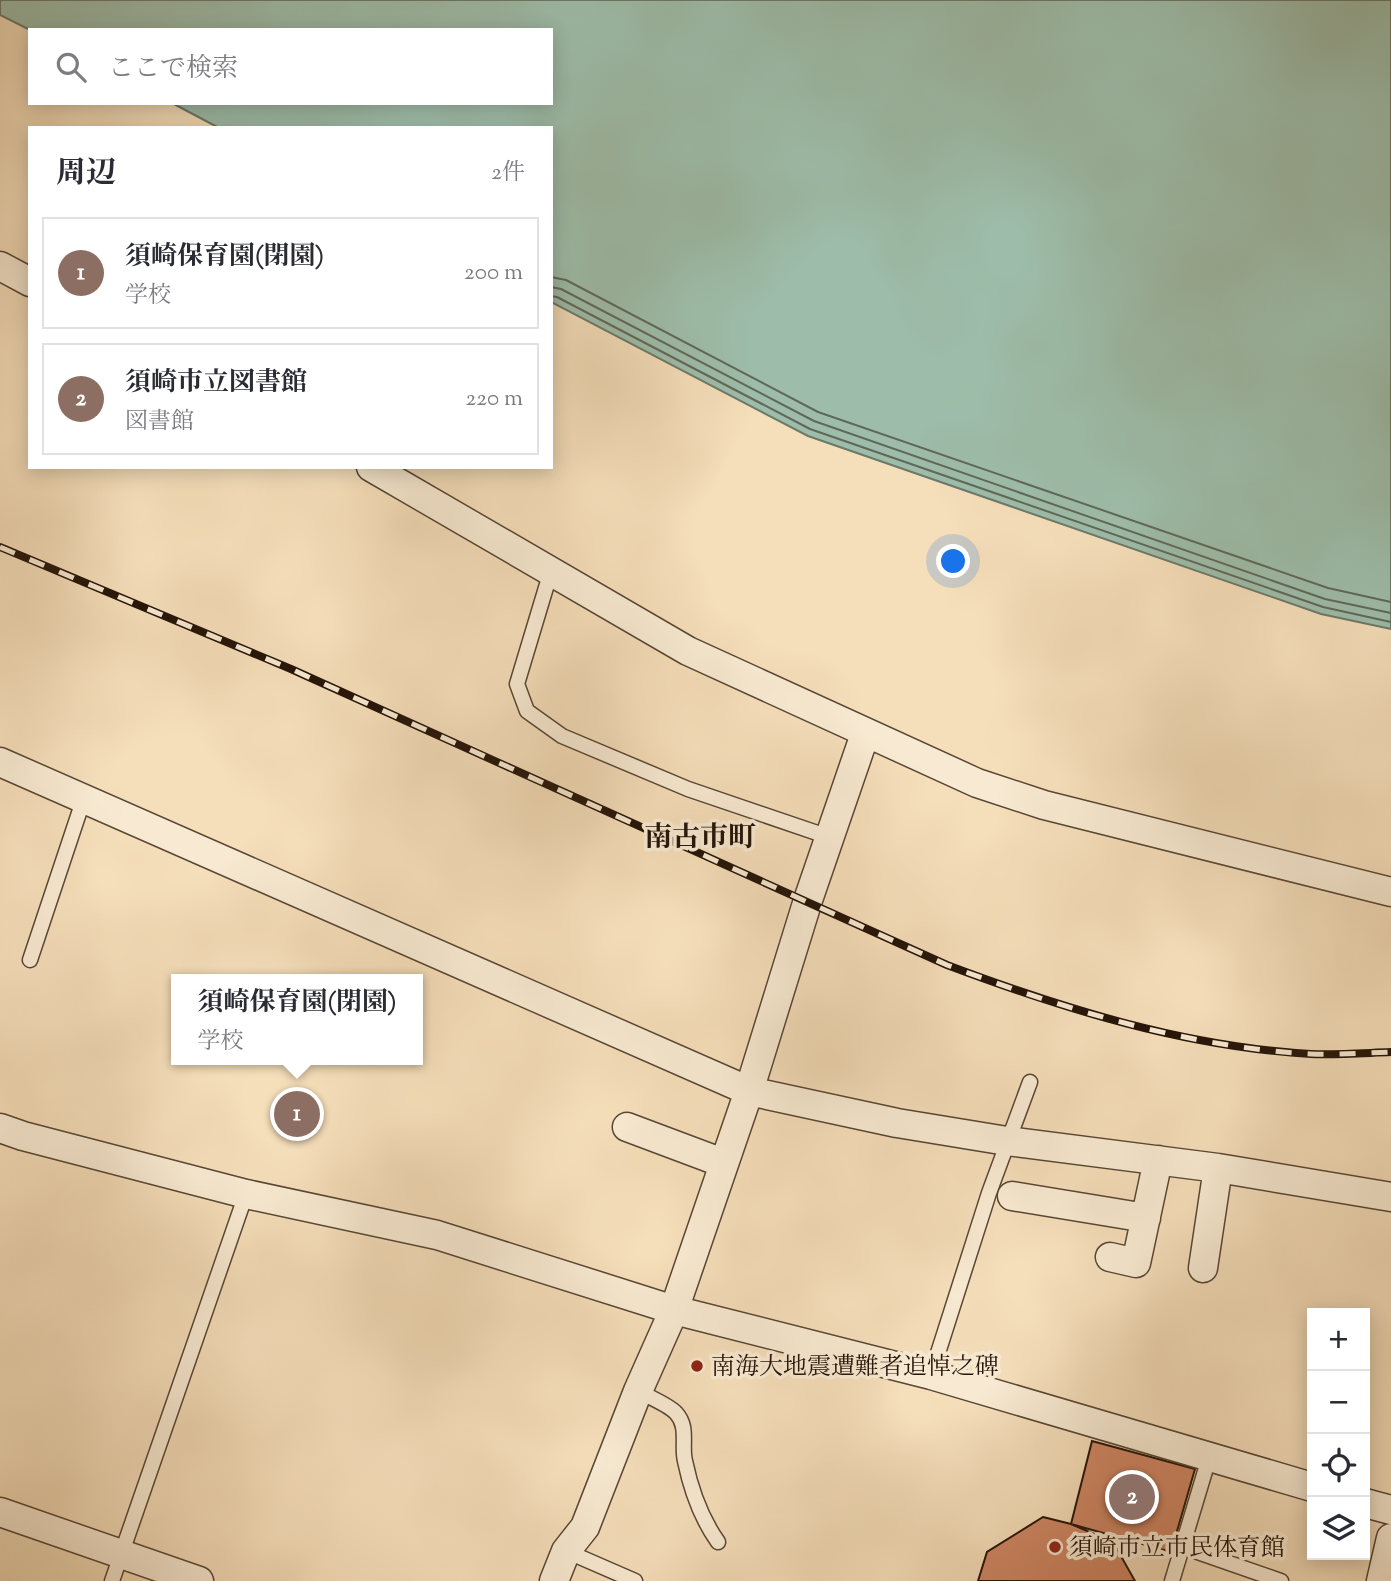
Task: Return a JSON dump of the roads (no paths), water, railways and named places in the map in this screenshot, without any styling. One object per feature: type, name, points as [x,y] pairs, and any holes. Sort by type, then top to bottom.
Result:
[{"type":"street","points":[[0,266],[28,281]]},
{"type":"street","points":[[375,469],[688,651],[977,783],[1044,805],[1391,892]]},
{"type":"street","points":[[554,1581],[566,1551],[585,1527],[638,1391],[674,1310],[749,1091],[829,837],[865,734]]},
{"type":"street","points":[[0,762],[749,1091],[897,1123],[1007,1141],[1218,1168],[1391,1197]]},
{"type":"street","points":[[627,1127],[723,1163]]},
{"type":"street","points":[[0,1128],[246,1194],[437,1235],[674,1310],[931,1375],[1307,1486]]},
{"type":"street","points":[[1111,1257],[1136,1263],[1158,1160]]},
{"type":"street","points":[[1203,1268],[1218,1168]]},
{"type":"street","points":[[1012,1196],[1146,1218]]},
{"type":"street","points":[[1370,1504],[1391,1510]]},
{"type":"street","points":[[0,1512],[199,1581]]},
{"type":"street","points":[[1381,1581],[1391,1538]]},
{"type":"lane","points":[[551,571],[517,684],[527,711],[562,736],[688,789],[829,837]]},
{"type":"lane","points":[[30,960],[84,798]]},
{"type":"lane","points":[[931,1375],[1007,1141],[1030,1082]]},
{"type":"lane","points":[[111,1581],[246,1194]]},
{"type":"lane","points":[[638,1391],[676,1413],[685,1433],[684,1458],[695,1496],[703,1520],[718,1542]]},
{"type":"lane","points":[[1172,1581],[1209,1458]]},
{"type":"lane","points":[[1183,1547],[1281,1581]]},
{"type":"lane","points":[[566,1551],[635,1581]]},
{"type":"water","points":[[0,0],[1391,0],[1391,629],[1321,614],[808,436],[553,303],[553,126],[215,126],[176,105],[553,105],[553,28],[28,29],[0,15]]},
{"type":"railway","points":[[0,547],[291,669],[947,965],[991,981],[1081,1011],[1218,1043],[1311,1054],[1391,1052]]},
{"type":"place","name":"須崎保育園(閉園)","points":[[297,1114]]},
{"type":"place","name":"南海大地震遭難者追悼之碑","points":[[697,1366]]},
{"type":"place","name":"須崎市立図書館","points":[[1132,1497]]},
{"type":"place","name":"須崎市立市民体育館","points":[[1055,1547]]},
{"type":"district","name":"南古市町","points":[[700,836]]}]
